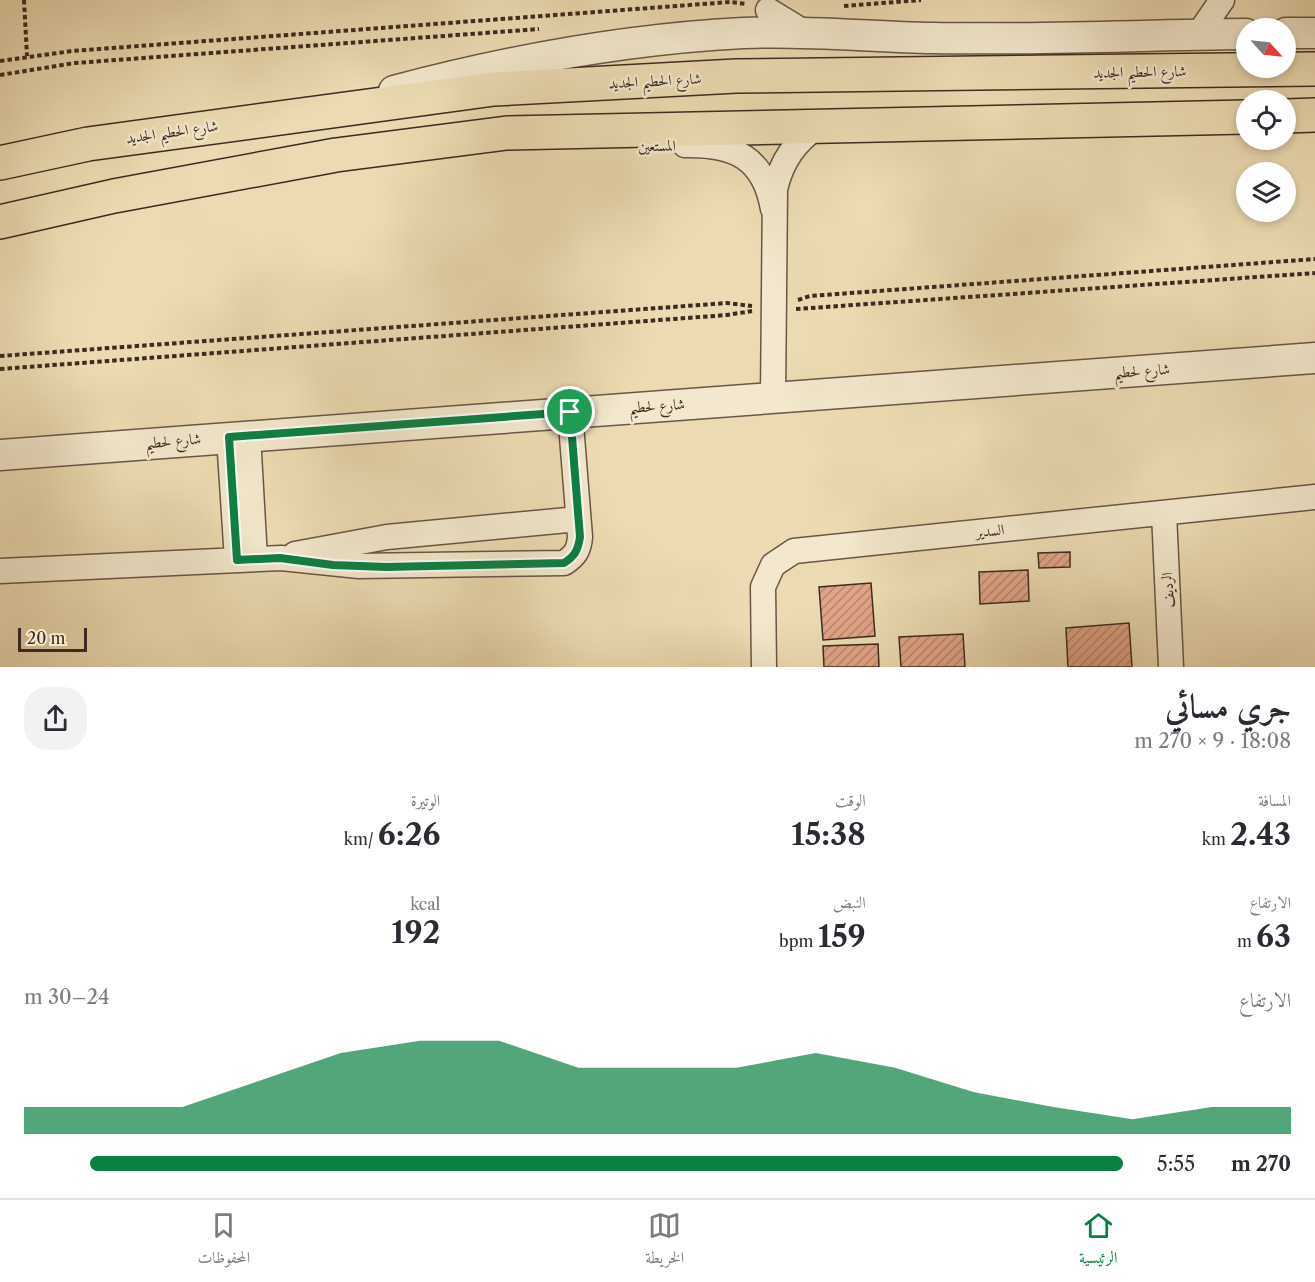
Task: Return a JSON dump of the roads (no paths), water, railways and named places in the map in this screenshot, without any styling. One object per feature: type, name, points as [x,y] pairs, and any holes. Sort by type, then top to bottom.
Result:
[{"type":"main road","name":"شارع الحطيم الجديد","points":[[0,163],[88,144],[317,111],[494,90],[736,76],[1315,69]]},
{"type":"main road","points":[[1296,116],[1315,115]]},
{"type":"main road","points":[[0,222],[114,196],[336,155],[507,133],[819,124],[1236,117]]},
{"type":"street","points":[[1198,35],[1223,0],[1237,18]]},
{"type":"street","points":[[317,111],[447,77],[581,51],[756,12],[804,32],[934,38],[1236,34]]},
{"type":"street","points":[[1296,33],[1315,33]]},
{"type":"street","name":"المستعين","points":[[773,209],[780,169],[789,151],[819,124]]},
{"type":"street","name":"المستعين","points":[[507,133],[533,140],[589,148],[716,145],[734,150],[749,160],[762,174],[770,191],[773,209],[773,398]]},
{"type":"street","name":"شارع لحطيم","points":[[0,455],[1315,358]]},
{"type":"street","points":[[0,571],[280,558],[359,566],[554,565],[573,557],[579,548],[570,412]]},
{"type":"street","points":[[238,436],[246,559]]},
{"type":"street","name":"السدير","points":[[764,667],[763,587],[773,565],[794,551],[1315,497]]},
{"type":"street","name":"الرديف","points":[[1164,513],[1171,667]]},
{"type":"street","points":[[280,558],[387,537],[578,519]]}]
